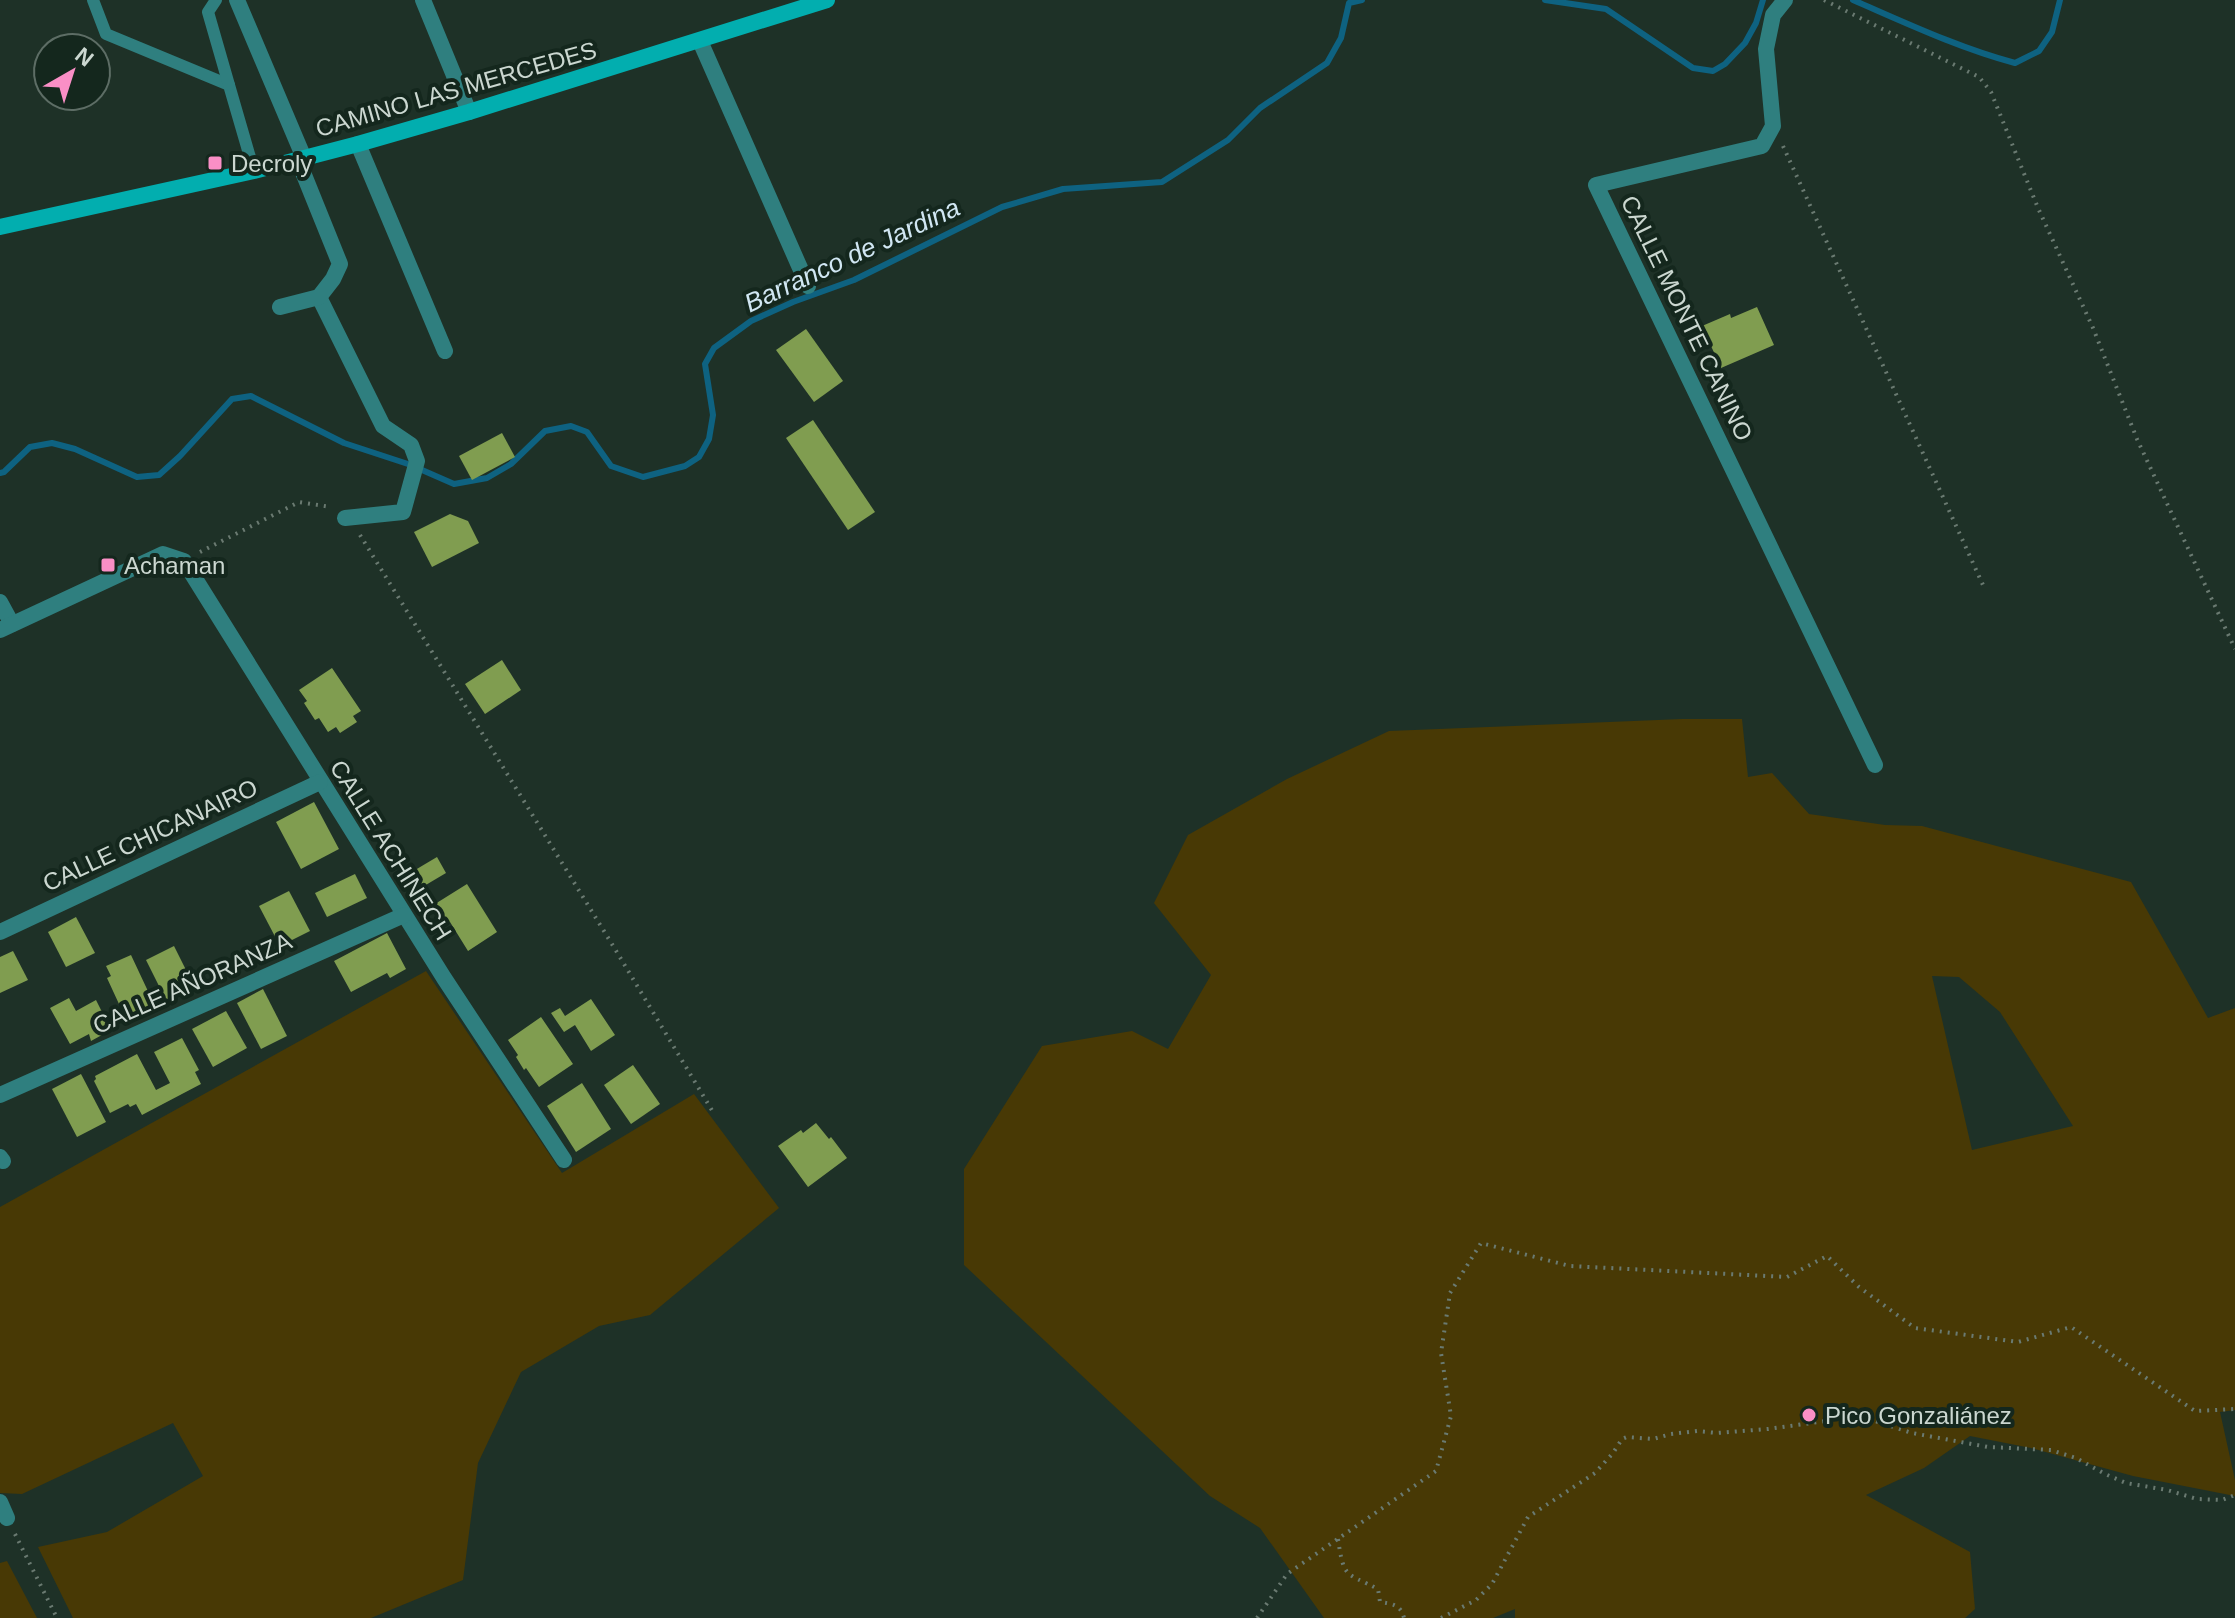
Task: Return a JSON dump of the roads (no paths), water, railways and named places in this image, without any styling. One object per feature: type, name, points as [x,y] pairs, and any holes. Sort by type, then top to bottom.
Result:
[{"type":"main road","name":"CAMINO LAS MERCEDES","points":[[0,227],[254,171],[358,144],[700,41],[796,4],[827,0]]},
{"type":"street","points":[[237,0],[340,264],[319,297],[280,307]]},
{"type":"street","points":[[423,0],[469,112]]},
{"type":"street","name":"CALLE MONTE CANINO","points":[[1785,0],[1773,15],[1766,49],[1773,126],[1762,146],[1596,185],[1875,765]]},
{"type":"street","points":[[700,41],[808,286]]},
{"type":"street","points":[[358,144],[445,351]]},
{"type":"street","points":[[319,297],[383,426],[411,445],[415,469],[403,512],[345,518]]},
{"type":"street","name":"CALLE ACHINECH","points":[[6,627],[163,554],[184,561],[404,915],[564,1160]]},
{"type":"street","points":[[0,602],[6,627]]},
{"type":"street","name":"CALLE CHICANAIRO","points":[[0,932],[320,782]]},
{"type":"street","name":"CALLE AÑORANZA","points":[[0,1095],[404,915]]},
{"type":"street","points":[[0,1502],[7,1518]]},
{"type":"lane","points":[[93,0],[106,34],[229,85]]},
{"type":"lane","points":[[216,0],[208,12],[254,171]]},
{"type":"waterway","name":"Barranco de Jardina","points":[[422,470],[454,484],[487,478],[511,464],[545,431],[571,426],[587,432],[611,466],[643,477],[685,466],[699,457],[709,439],[713,415],[705,364],[714,348],[751,321],[854,280],[1002,207],[1063,189],[1162,182],[1228,140],[1260,108],[1327,63],[1341,38],[1349,3],[1362,0]]},
{"type":"waterway","name":"Barranco de Jardina","points":[[1545,0],[1606,9],[1693,68],[1713,71],[1725,64],[1745,43],[1756,23],[1763,0]]},
{"type":"waterway","name":"Barranco de Jardina","points":[[1853,0],[1953,43],[2015,63],[2039,51],[2052,32],[2060,0]]},
{"type":"waterway","name":"Barranco de Jardina","points":[[0,473],[30,447],[52,443],[75,449],[137,477],[159,475],[232,399],[251,396],[344,443],[411,465]]},
{"type":"place","name":"Decroly","points":[[215,163]]},
{"type":"place","name":"Achaman","points":[[108,565]]},
{"type":"place","name":"Pico Gonzaliánez","points":[[1809,1415]]}]
